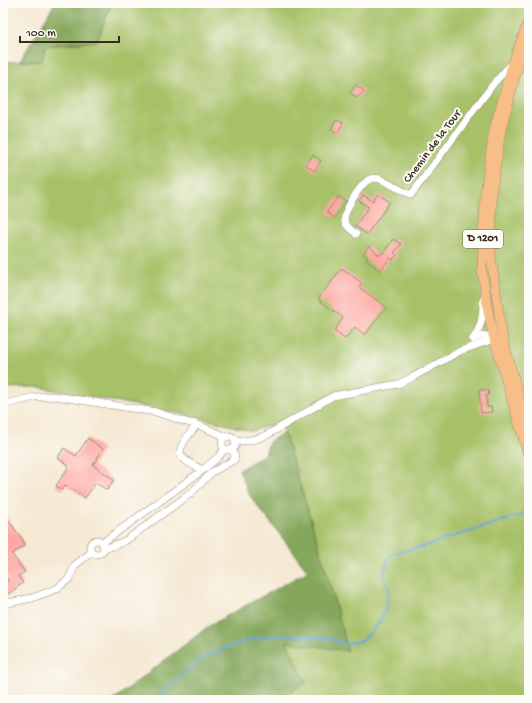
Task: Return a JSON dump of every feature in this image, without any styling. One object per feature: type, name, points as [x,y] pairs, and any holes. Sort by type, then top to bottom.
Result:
[{"type":"main road","name":"D 1201","points":[[529,20],[513,62],[494,130],[485,193],[482,270],[494,339],[529,458]]},
{"type":"main road","name":"D 1201","points":[[529,39],[518,67],[502,125],[492,189],[491,256],[502,335],[529,433]]},
{"type":"main road","points":[[491,256],[491,279],[498,327],[494,339]]},
{"type":"street","name":"Chemin de la Tour","points":[[356,234],[345,222],[344,215],[361,187],[368,180],[375,178],[380,179],[411,195],[494,83],[513,62]]},
{"type":"street","points":[[473,339],[480,326],[483,314],[482,270]]},
{"type":"street","points":[[460,351],[473,339],[482,335],[488,335],[502,345],[513,387],[520,403]]},
{"type":"street","points":[[228,446],[269,434],[333,396],[398,384],[413,378],[460,351],[494,339]]},
{"type":"street","points":[[3,405],[34,397],[55,396],[156,412],[192,425],[212,436],[228,446],[235,457],[234,460],[212,472],[191,493],[175,506],[125,541],[110,547],[103,545],[98,540],[91,544],[90,548],[92,552]]},
{"type":"street","points":[[92,552],[97,554],[101,552],[103,545],[203,470],[228,446],[232,437],[227,437],[193,423],[192,425]]},
{"type":"street","points":[[192,425],[182,444],[180,452],[181,457],[185,461],[203,470]]},
{"type":"street","points":[[3,604],[32,598],[56,589],[69,579],[75,565],[92,552]]},
{"type":"green space","points":[[55,3],[112,3],[97,41],[45,46],[42,61],[20,61]]},
{"type":"green space","points":[[112,3],[529,3],[529,700],[274,700],[305,683],[286,641],[348,651],[325,567],[281,422],[252,431],[193,416],[38,387],[3,388],[3,62],[42,61],[45,46],[97,41]]},
{"type":"green space","points":[[284,432],[325,567],[348,651],[287,642],[306,683],[274,700],[113,700],[209,626],[308,571],[250,496],[239,470],[265,454],[269,442]]},
{"type":"building","points":[[3,3],[10,3],[3,15]]},
{"type":"building","points":[[356,85],[364,91],[357,98],[350,93]]},
{"type":"building","points":[[336,120],[343,123],[338,133],[331,129]]},
{"type":"building","points":[[313,155],[321,161],[314,171],[306,165]]},
{"type":"building","points":[[378,194],[390,202],[367,234],[355,226],[369,207],[359,201],[363,195],[373,201]]},
{"type":"building","points":[[338,197],[346,201],[334,218],[327,212]]},
{"type":"building","points":[[393,239],[401,244],[394,253],[397,255],[393,260],[390,258],[380,271],[366,259],[367,257],[363,254],[369,246],[379,255],[383,253]]},
{"type":"building","points":[[342,268],[362,283],[359,287],[386,307],[365,335],[355,327],[345,339],[334,331],[343,318],[318,299]]},
{"type":"building","points":[[479,390],[488,390],[489,395],[486,395],[487,407],[491,407],[492,412],[481,413]]},
{"type":"building","points":[[88,438],[103,449],[93,465],[114,480],[107,490],[96,483],[85,498],[66,485],[62,490],[56,486],[69,466],[58,458],[64,448],[76,456]]},
{"type":"building","points":[[3,513],[23,540],[24,546],[12,554],[25,572],[18,576],[23,583],[7,595],[3,589],[3,585],[9,580],[3,572]]},
{"type":"waterway","points":[[153,700],[202,658],[250,639],[284,635],[328,638],[346,644],[362,641],[379,623],[386,608],[388,590],[384,573],[387,562],[392,554],[422,547],[529,512]]}]
